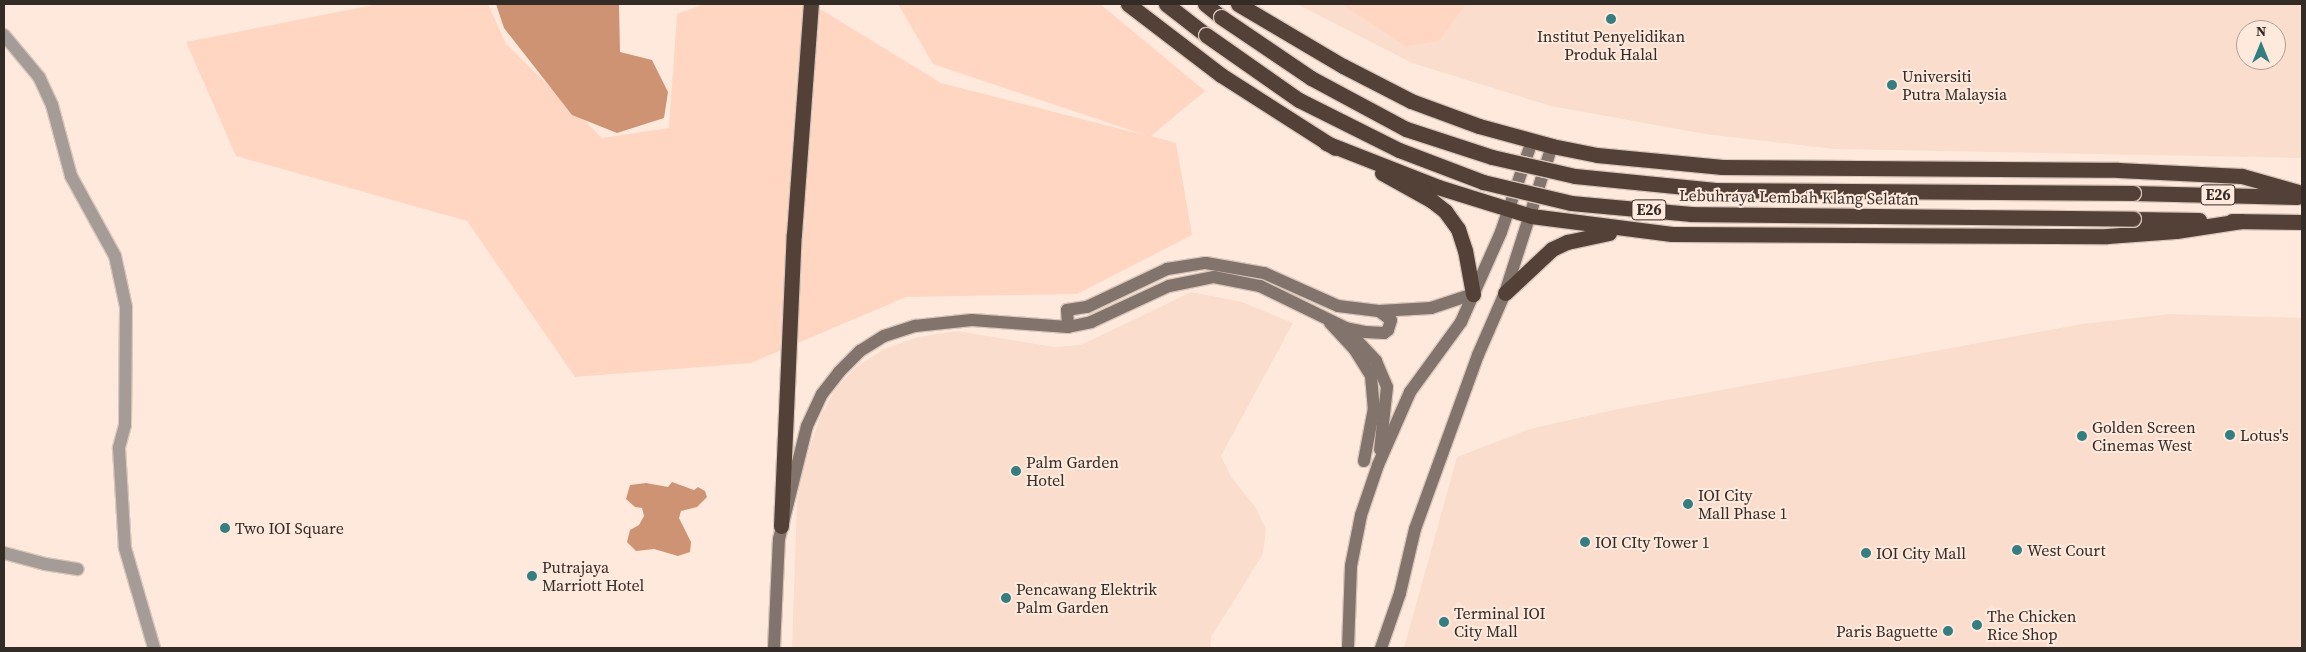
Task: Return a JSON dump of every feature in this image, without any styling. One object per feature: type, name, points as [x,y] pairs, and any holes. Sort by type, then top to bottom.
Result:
[{"type":"highway","points":[[781,526],[794,234],[811,4]]},
{"type":"highway","points":[[1128,4],[1222,75],[1326,144],[1431,200],[1445,211],[1460,236],[1473,294]]},
{"type":"highway","name":"Lebuhraya Lembah Klang Selatan","points":[[1166,4],[1206,35],[1299,100],[1399,150],[1483,182],[1571,203],[1691,214],[2302,222]]},
{"type":"highway","name":"Lebuhraya Lembah Klang Selatan","points":[[1205,4],[1311,78],[1406,129],[1492,158],[1575,176],[1715,190],[2133,193],[2302,197]]},
{"type":"highway","points":[[1238,4],[1259,18],[1411,101],[1532,141],[1597,155],[1722,167],[2118,170],[2242,176],[2302,193]]},
{"type":"highway","points":[[1246,4],[1259,18]]},
{"type":"highway","points":[[1326,144],[1531,216],[1630,230],[1720,236],[2015,238],[2176,231],[2241,221]]},
{"type":"highway","points":[[1505,293],[1552,249],[1588,236],[1630,230]]},
{"type":"street","points":[[4,35],[39,76],[52,105],[72,176],[114,256],[126,307],[125,425],[119,448],[125,548],[154,648]]},
{"type":"street","points":[[1348,648],[1350,566],[1361,516],[1378,464],[1410,392],[1461,322],[1510,210],[1532,141]]},
{"type":"street","points":[[1380,648],[1400,593],[1415,528],[1478,355],[1505,293],[1552,146]]},
{"type":"street","points":[[1068,327],[1067,310],[1087,307],[1167,269],[1206,263],[1264,273],[1338,306],[1379,312],[1431,308],[1473,294]]},
{"type":"street","points":[[1260,286],[1264,273]]},
{"type":"street","points":[[774,648],[781,526],[807,426],[822,394],[838,372],[860,351],[884,336],[939,322],[972,320],[1068,327],[1091,322],[1169,286],[1214,277],[1260,286],[1346,328],[1384,334],[1391,320],[1379,312]]},
{"type":"street","points":[[1325,318],[1355,350],[1371,376],[1374,408],[1364,461]]},
{"type":"street","points":[[1346,328],[1376,361],[1387,387],[1378,464]]},
{"type":"street","points":[[4,553],[78,569]]},
{"type":"shaded area","points":[[378,4],[488,4],[506,44],[602,138],[669,128],[677,14],[704,4],[812,4],[941,83],[1148,136],[933,64],[898,4],[1100,4],[1205,91],[1151,136],[1176,143],[1192,235],[1077,294],[906,297],[751,363],[575,377],[467,221],[236,156],[186,42]]},
{"type":"shaded area","points":[[496,4],[619,4],[620,52],[652,60],[668,92],[664,118],[617,133],[572,115],[504,28]]},
{"type":"shaded area","name":"Universiti Putra Malaysia","points":[[1297,4],[2302,4],[2302,158],[1835,149],[1705,134],[1551,106],[1412,63]]},
{"type":"shaded area","points":[[1341,4],[1466,4],[1439,41],[1406,46]]},
{"type":"shaded area","name":"Palm Garden Hotel","points":[[1191,292],[1242,302],[1293,323],[1221,456],[1231,477],[1256,508],[1266,529],[1263,554],[1211,637],[1210,648],[792,648],[797,502],[804,465],[821,415],[835,390],[855,368],[884,349],[918,337],[957,331],[1055,347],[1081,345]]},
{"type":"shaded area","name":"IOI City Mall","points":[[2169,314],[2302,318],[2302,648],[1404,648],[1457,457],[1530,429],[1618,409],[2082,324]]},
{"type":"shaded area","points":[[672,482],[694,490],[698,487],[705,491],[707,497],[697,507],[681,511],[679,518],[691,542],[690,552],[678,556],[654,549],[636,551],[627,542],[630,530],[639,525],[644,516],[642,508],[635,507],[626,499],[630,485],[646,483],[668,487]]},
{"type":"place","name":"Institut Penyelidikan Produk Halal","points":[[1611,19]]},
{"type":"place","name":"Universiti Putra Malaysia","points":[[1892,85]]},
{"type":"place","name":"Lotus's","points":[[2230,435]]},
{"type":"place","name":"Golden Screen Cinemas West","points":[[2082,436]]},
{"type":"place","name":"Palm Garden Hotel","points":[[1016,471]]},
{"type":"place","name":"IOI City Mall Phase 1","points":[[1688,504]]},
{"type":"place","name":"Two IOI Square","points":[[225,528]]},
{"type":"place","name":"IOI CIty Tower 1","points":[[1585,542]]},
{"type":"place","name":"West Court","points":[[2017,550]]},
{"type":"place","name":"IOI City Mall","points":[[1866,553]]},
{"type":"place","name":"Putrajaya Marriott Hotel","points":[[532,576]]},
{"type":"place","name":"Pencawang Elektrik Palm Garden","points":[[1006,598]]},
{"type":"place","name":"Terminal IOI City Mall","points":[[1444,622]]},
{"type":"place","name":"The Chicken Rice Shop","points":[[1977,625]]},
{"type":"place","name":"Paris Baguette","points":[[1948,631]]}]
